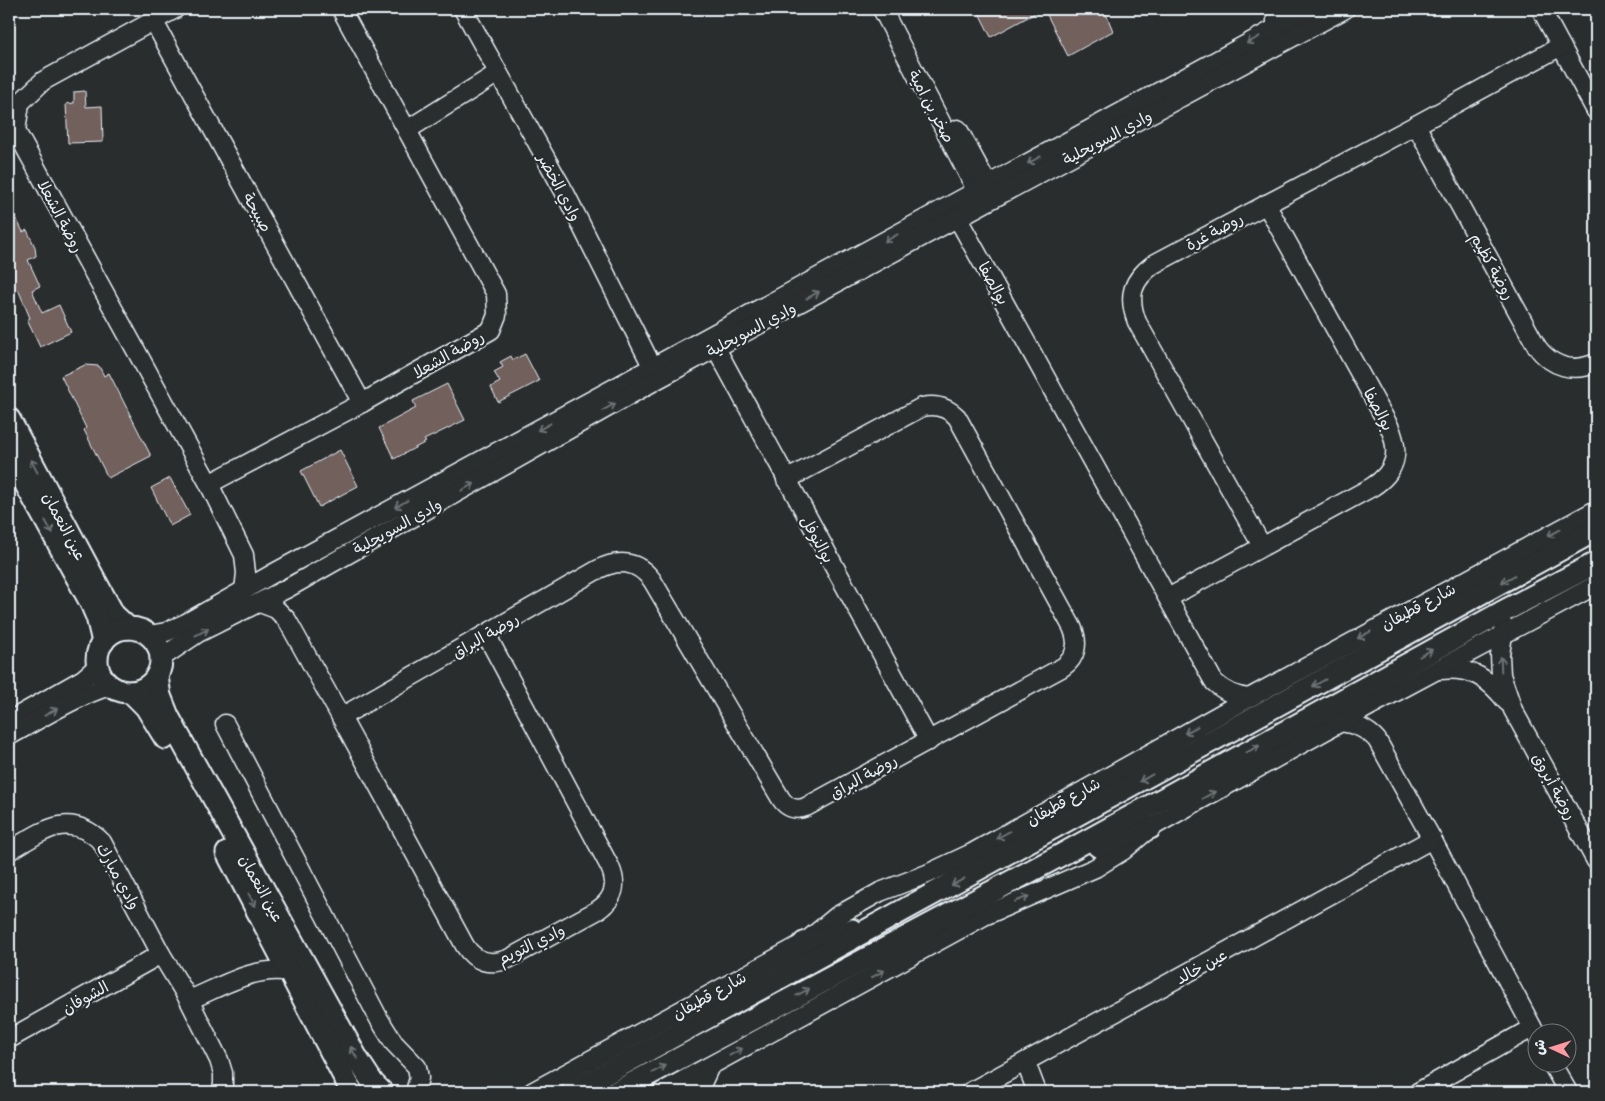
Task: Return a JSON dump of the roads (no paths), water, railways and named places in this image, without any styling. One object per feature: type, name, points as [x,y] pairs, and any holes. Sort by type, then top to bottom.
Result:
[{"type":"street","name":"روضة الشعلا","points":[[175,9],[43,81],[20,103],[16,131],[209,484],[244,555],[246,573],[244,591]]},
{"type":"street","name":"روضة الشعلا","points":[[209,484],[362,403],[491,330],[497,315],[496,294],[341,9]]},
{"type":"street","name":"وادي الخضر","points":[[464,9],[565,193],[656,373]]},
{"type":"street","name":"صخر بن امية","points":[[882,9],[986,194]]},
{"type":"street","name":"صخر بن امية","points":[[893,9],[986,194]]},
{"type":"street","points":[[1276,9],[1280,35]]},
{"type":"street","name":"وادي السويحلية","points":[[1280,35],[1312,9]]},
{"type":"street","name":"وادي السويحلية","points":[[159,667],[198,634],[288,588],[656,373],[1280,35],[1346,9]]},
{"type":"street","points":[[1540,9],[1596,111]]},
{"type":"street","name":"صبيحة","points":[[153,20],[362,403]]},
{"type":"street","name":"روضة غرة","points":[[1262,546],[1136,322],[1131,296],[1135,283],[1143,272],[1154,264],[1561,46]]},
{"type":"street","points":[[407,130],[498,73]]},
{"type":"street","name":"روضة كظيم","points":[[1416,125],[1540,352],[1551,362],[1570,369],[1596,363]]},
{"type":"street","name":"بوالصفا","points":[[1168,598],[1382,481],[1390,472],[1394,461],[1396,449],[1394,437],[1389,426],[1266,204]]},
{"type":"street","name":"بوالصفا","points":[[954,211],[1214,682],[1226,692],[1250,698]]},
{"type":"street","name":"بوالنوفل","points":[[712,342],[929,740]]},
{"type":"street","name":"وادي السويحلية","points":[[149,635],[166,632],[181,626],[274,573],[656,373]]},
{"type":"street","name":"روضة البراق","points":[[341,717],[604,566],[612,564],[629,564],[644,571],[652,580],[787,807],[797,809],[806,807],[1068,663],[1072,658],[1076,646],[1075,633],[957,417],[945,408],[937,406],[922,407],[786,480]]},
{"type":"street","name":"عين النعمان","points":[[9,419],[114,615],[128,628]]},
{"type":"street","name":"عين النعمان","points":[[9,454],[91,604],[97,617],[103,642]]},
{"type":"street","name":"شارع قطيفان","points":[[532,1092],[804,943],[837,916],[880,892],[927,874],[972,852],[1596,510]]},
{"type":"street","name":"شارع قطيفان","points":[[572,1092],[1596,530]]},
{"type":"street","name":"روضة الشعلا","points":[[244,555],[258,566],[274,573]]},
{"type":"street","points":[[616,1092],[1061,855],[1506,610],[1596,563]]},
{"type":"street","points":[[1061,855],[1094,848],[1150,828],[1378,701],[1596,585]]},
{"type":"street","name":"وادي التويم","points":[[287,620],[288,588]]},
{"type":"street","name":"وادي التويم","points":[[260,603],[276,609],[287,620],[464,946],[474,957],[487,963],[501,962],[598,910],[610,899],[615,883],[614,875],[486,634]]},
{"type":"street","name":"روضة أبروق","points":[[1506,610],[1500,655],[1502,676],[1513,710]]},
{"type":"street","points":[[128,628],[136,629],[149,635],[157,645],[159,667],[146,687],[131,692],[116,690],[110,686],[104,680],[98,666],[98,658],[103,642],[117,631],[128,628]]},
{"type":"street","points":[[9,721],[83,679],[98,666]]},
{"type":"street","name":"عين النعمان","points":[[159,667],[160,696],[168,716],[358,1060],[373,1083],[382,1092]]},
{"type":"street","name":"روضة أبروق","points":[[1439,670],[1455,668],[1470,672],[1485,678],[1497,689],[1513,710],[1596,861]]},
{"type":"street","name":"بوالصفا","points":[[1210,720],[1215,701],[1214,682]]},
{"type":"street","points":[[9,736],[80,697],[110,686]]},
{"type":"street","name":"عين النعمان","points":[[131,692],[146,707],[156,722],[274,941],[352,1092]]},
{"type":"street","points":[[1377,740],[1375,725],[1378,701]]},
{"type":"street","points":[[1340,722],[1349,723],[1364,729],[1377,740],[1432,839],[1530,1024]]},
{"type":"street","points":[[225,724],[382,1025],[394,1043],[417,1067],[419,1078],[415,1092]]},
{"type":"street","name":"وادي مبارك","points":[[9,851],[52,827],[66,824],[79,826],[92,832],[102,842],[161,954],[189,1000],[219,1060],[223,1073],[221,1092]]},
{"type":"street","points":[[662,1092],[984,916],[1095,868],[1124,850],[1150,828]]},
{"type":"street","name":"عين خالد","points":[[970,1092],[1432,839]]},
{"type":"street","points":[[804,943],[886,921]]},
{"type":"street","points":[[254,973],[266,958],[274,941]]},
{"type":"street","name":"الشوفان","points":[[9,1039],[161,954]]},
{"type":"street","points":[[189,1000],[254,973],[272,970],[290,972]]},
{"type":"street","points":[[1418,1092],[1528,1037]]},
{"type":"street","points":[[1026,1063],[1037,1092]]},
{"type":"street","points":[[698,1092],[710,1066]]},
{"type":"street","points":[[1558,1074],[1568,1092]]}]
